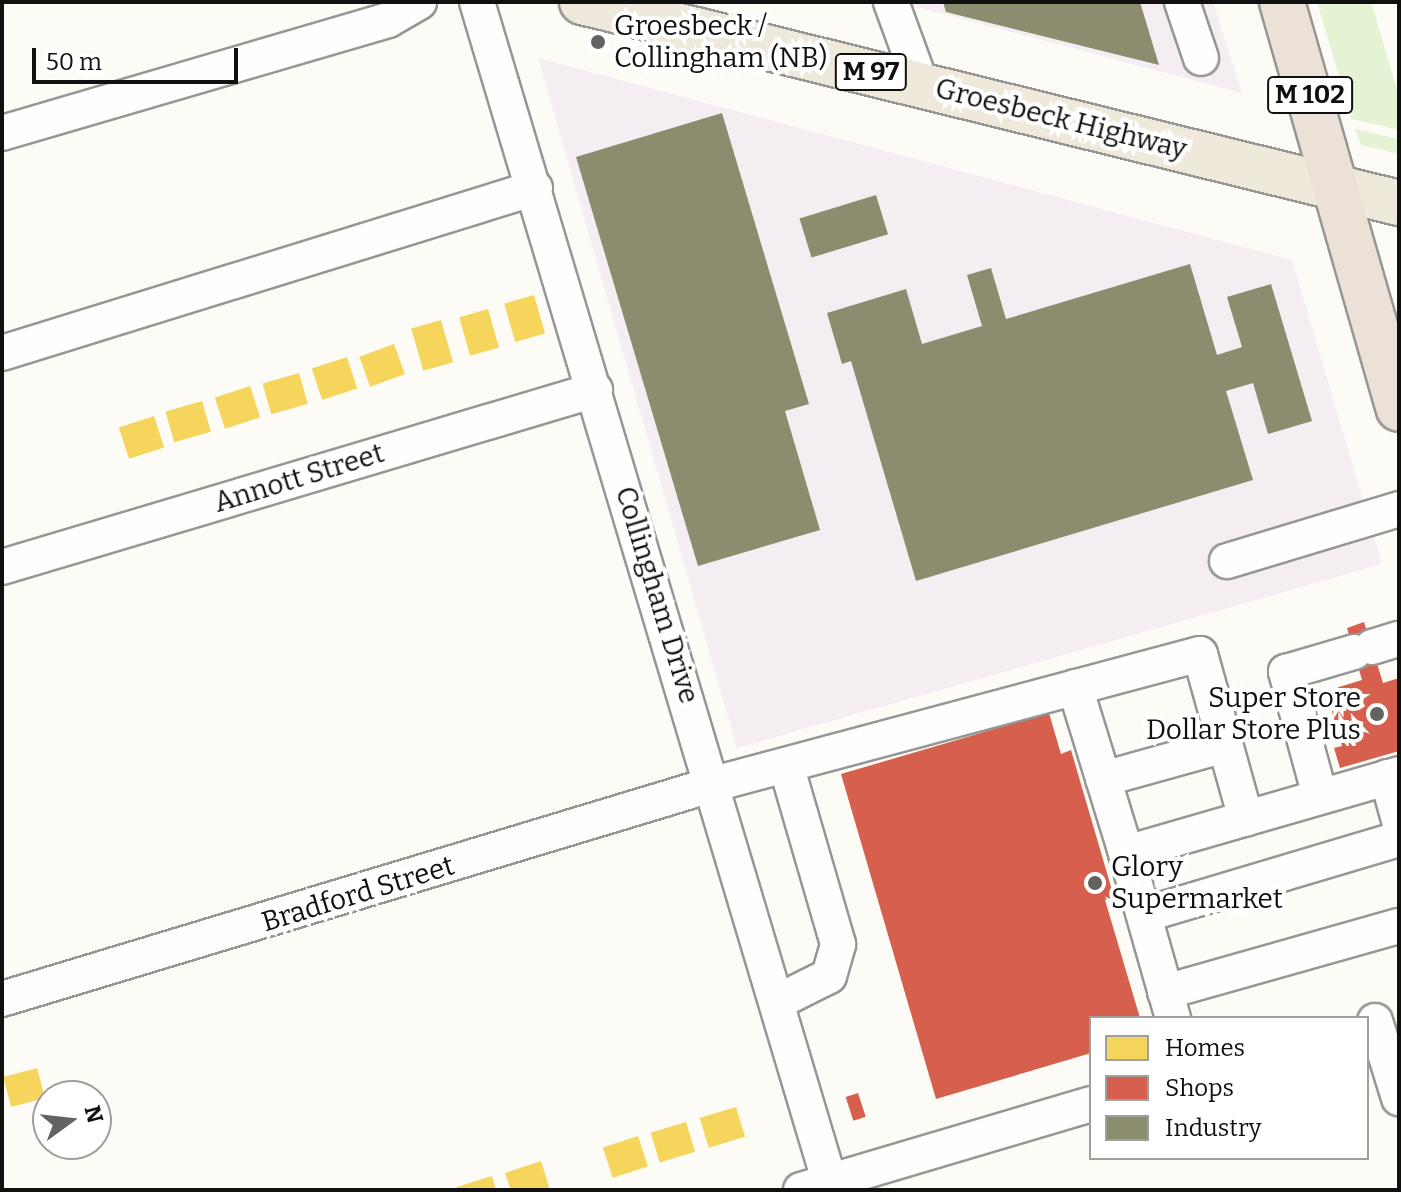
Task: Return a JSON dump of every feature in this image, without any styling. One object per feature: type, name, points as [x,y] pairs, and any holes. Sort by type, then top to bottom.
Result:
[{"type":"highway","name":"M 102","points":[[1282,2],[1338,188],[1399,409]]},
{"type":"main road","name":"Groesbeck Highway","points":[[582,2],[1399,203]]},
{"type":"street","points":[[2,133],[388,20],[419,2]]},
{"type":"street","name":"Collingham Drive","points":[[477,2],[779,1001],[821,1187]]},
{"type":"street","points":[[891,2],[921,84]]},
{"type":"street","points":[[1182,2],[1201,58]]},
{"type":"street","points":[[2,353],[535,188]]},
{"type":"street","name":"Annott Street","points":[[2,567],[595,390]]},
{"type":"street","points":[[1227,561],[1399,509]]},
{"type":"street","points":[[1320,796],[1286,672],[1375,646]]},
{"type":"street","name":"Bradford Street","points":[[2,999],[714,784],[1200,654],[1225,745]]},
{"type":"street","points":[[1075,687],[1147,914],[1169,1005],[1399,926]]},
{"type":"street","points":[[1103,779],[1225,745],[1246,819]]},
{"type":"street","points":[[779,1001],[829,976],[838,944],[786,765]]},
{"type":"street","points":[[1126,853],[1393,776],[1399,820]]},
{"type":"street","points":[[1147,914],[1399,839]]},
{"type":"street","points":[[1380,1019],[1399,1098]]},
{"type":"street","points":[[821,1187],[1089,1105]]},
{"type":"shaded area","points":[[893,2],[1213,2],[1242,93],[939,13]]},
{"type":"shaded area","points":[[538,58],[1292,260],[1382,564],[737,748]]},
{"type":"green space","points":[[1317,2],[1371,2],[1399,96],[1399,130],[1352,119]]},
{"type":"green space","points":[[1355,129],[1399,139],[1399,154],[1361,145]]},
{"type":"building: Homes","points":[[534,295],[545,333],[515,342],[504,304]]},
{"type":"building: Homes","points":[[488,309],[499,347],[470,356],[459,317]]},
{"type":"building: Homes","points":[[441,320],[453,362],[423,371],[411,329]]},
{"type":"building: Homes","points":[[394,344],[405,374],[370,387],[359,357]]},
{"type":"building: Homes","points":[[347,357],[357,388],[322,400],[312,368]]},
{"type":"building: Homes","points":[[299,373],[308,404],[271,414],[262,383]]},
{"type":"building: Homes","points":[[250,386],[260,417],[225,429],[215,397]]},
{"type":"building: Homes","points":[[202,401],[211,432],[174,442],[165,411]]},
{"type":"building: Homes","points":[[154,416],[164,447],[129,459],[119,427]]},
{"type":"building: Homes","points":[[37,1068],[40,1080],[32,1080],[32,1101],[11,1107],[3,1077]]},
{"type":"building: Homes","points":[[736,1107],[745,1137],[709,1148],[700,1118]]},
{"type":"building: Homes","points":[[686,1122],[695,1152],[660,1162],[651,1133]]},
{"type":"building: Homes","points":[[638,1136],[648,1166],[613,1178],[603,1147]]},
{"type":"building: Homes","points":[[541,1161],[550,1190],[511,1190],[505,1173]]},
{"type":"building: Homes","points":[[492,1176],[496,1190],[457,1190],[457,1187]]},
{"type":"building: Shops","points":[[1364,622],[1383,683],[1399,678],[1399,751],[1340,768],[1334,748],[1342,746],[1326,691],[1362,680],[1347,628]]},
{"type":"building: Shops","points":[[1049,713],[1061,754],[1071,750],[1114,897],[1105,900],[1139,1016],[1089,1016],[1089,1054],[936,1099],[841,774]]},
{"type":"building: Shops","points":[[858,1093],[866,1117],[853,1121],[846,1097]]},
{"type":"building: Industry","points":[[943,2],[1140,2],[1159,65],[946,12]]},
{"type":"building: Industry","points":[[722,113],[809,404],[785,411],[820,530],[698,566],[576,157]]},
{"type":"building: Industry","points":[[876,195],[888,234],[811,258],[799,218]]},
{"type":"building: Industry","points":[[1190,264],[1217,355],[1242,347],[1227,297],[1271,284],[1312,421],[1268,434],[1253,383],[1226,391],[1253,480],[916,581],[851,361],[842,364],[827,313],[906,289],[922,344],[982,326],[967,275],[991,268],[1006,319]]},
{"type":"place","name":"Groesbeck / Collingham (NB)","points":[[598,42]]},
{"type":"place","name":"Super Store Dollar Store Plus","points":[[1377,714]]},
{"type":"place","name":"Glory Supermarket","points":[[1095,883]]}]
